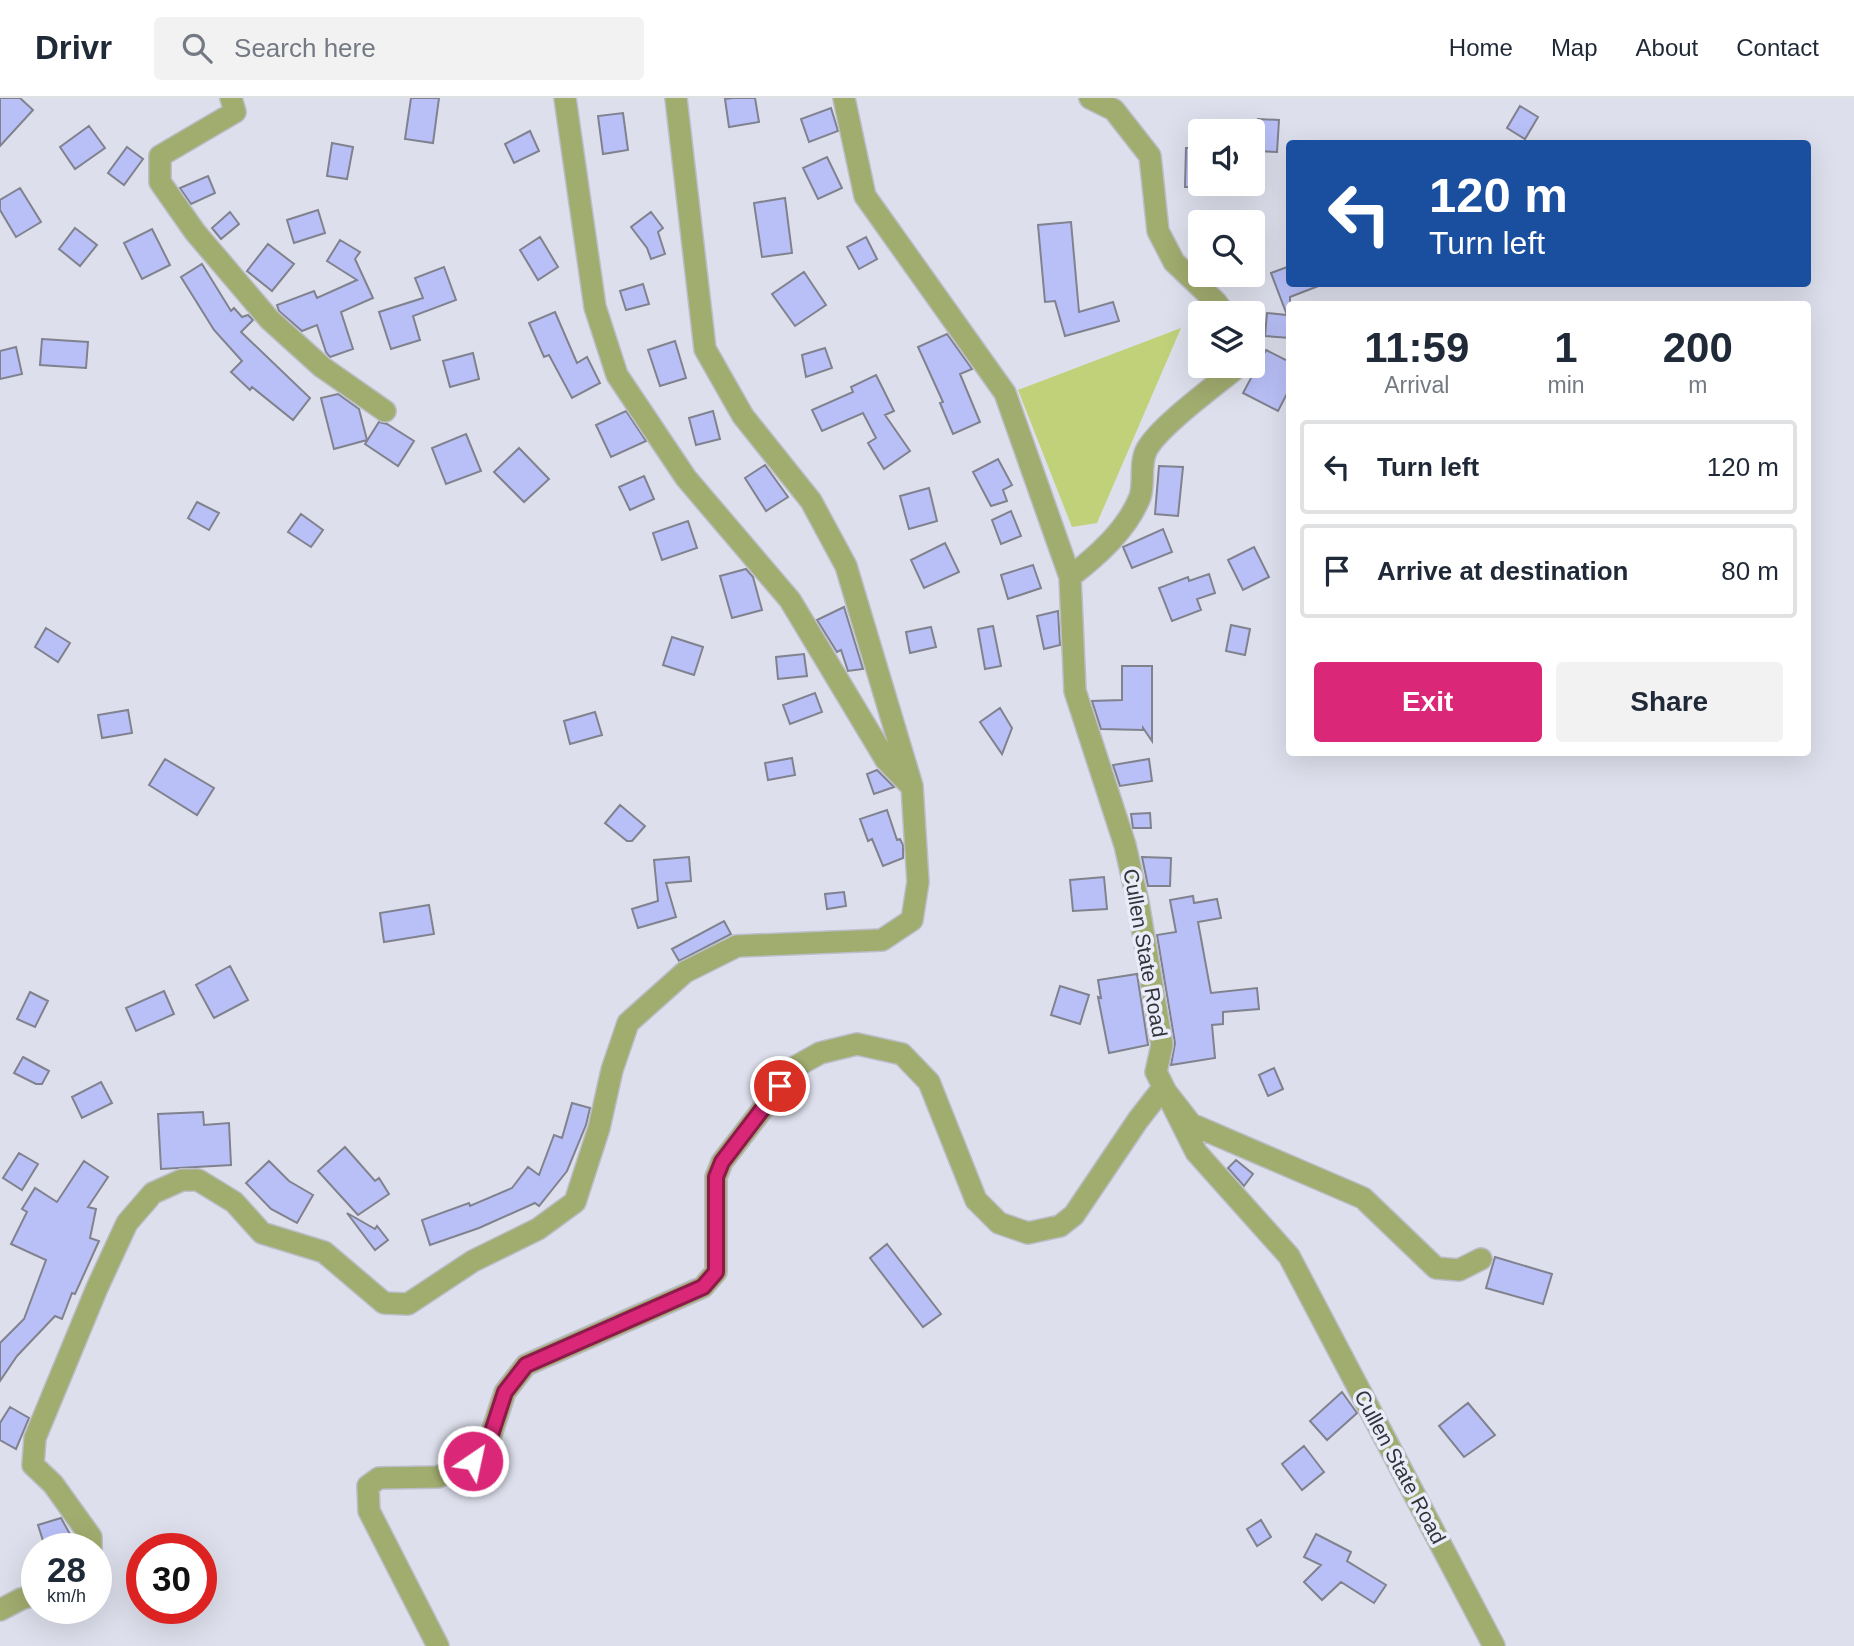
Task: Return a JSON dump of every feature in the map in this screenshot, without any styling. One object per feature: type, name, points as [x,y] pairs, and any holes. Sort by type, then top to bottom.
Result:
[{"type":"street","points":[[231,98],[235,111],[160,156],[160,182],[195,232],[269,319],[322,367],[385,411]]},
{"type":"street","points":[[565,98],[594,307],[617,375],[686,478],[790,600],[886,761],[912,786]]},
{"type":"street","points":[[90,1533],[53,1484],[33,1465],[35,1438],[127,1223],[153,1193],[182,1180],[198,1180],[234,1202],[262,1233],[324,1252],[384,1303],[408,1304],[473,1261],[538,1230],[575,1202],[628,1023],[685,972],[737,946],[882,940],[912,920],[918,882],[912,786],[846,566],[811,501],[743,416],[705,349],[676,98]]},
{"type":"street","name":"Cullen State Road","points":[[844,98],[865,196],[1005,393],[1070,577],[1075,691],[1125,845],[1138,902],[1163,1045],[1156,1072],[1196,1152],[1289,1256],[1494,1646]]},
{"type":"street","points":[[1090,98],[1114,110],[1150,156],[1158,231],[1174,262],[1215,301]]},
{"type":"street","points":[[1070,577],[1101,553],[1125,522],[1140,496],[1145,451],[1158,434],[1224,378]]},
{"type":"street","points":[[438,1646],[369,1511],[368,1486],[379,1478],[438,1477],[473,1461],[486,1450],[505,1392],[526,1365],[703,1287],[716,1272],[716,1177],[722,1162],[795,1067],[820,1053],[857,1044],[902,1054],[929,1082],[976,1200],[999,1223],[1028,1233],[1060,1226],[1074,1214],[1163,1088],[1191,1124],[1363,1198],[1436,1268],[1460,1270],[1480,1259]]},
{"type":"street","points":[[0,1610],[21,1599]]},
{"type":"green space","points":[[1181,328],[1097,523],[1072,527],[1018,390]]},
{"type":"building","points":[[0,98],[20,98],[33,110],[0,146]]},
{"type":"building","points":[[411,98],[439,98],[433,143],[405,139]]},
{"type":"building","points":[[755,98],[759,122],[729,127],[725,99]]},
{"type":"building","points":[[1520,106],[1538,117],[1525,139],[1507,128]]},
{"type":"building","points":[[831,108],[838,131],[809,142],[801,119]]},
{"type":"building","points":[[623,113],[628,150],[603,154],[598,116]]},
{"type":"building","points":[[1265,119],[1279,120],[1277,152],[1265,151]]},
{"type":"building","points":[[89,126],[105,148],[75,169],[60,147]]},
{"type":"building","points":[[530,131],[539,151],[514,163],[505,144]]},
{"type":"building","points":[[332,143],[353,147],[347,179],[327,176]]},
{"type":"building","points":[[127,147],[143,159],[124,185],[108,173]]},
{"type":"building","points":[[1186,148],[1188,148],[1188,187],[1185,187]]},
{"type":"building","points":[[827,157],[842,188],[818,199],[803,168]]},
{"type":"building","points":[[208,176],[215,193],[191,204],[180,188]]},
{"type":"building","points":[[20,188],[41,222],[16,237],[0,210],[0,200]]},
{"type":"building","points":[[785,198],[792,253],[762,257],[754,203]]},
{"type":"building","points":[[318,210],[325,233],[294,243],[287,220]]},
{"type":"building","points":[[230,212],[239,224],[221,239],[212,228]]},
{"type":"building","points":[[651,212],[663,228],[658,232],[665,254],[651,259],[647,248],[631,227]]},
{"type":"building","points":[[1071,222],[1079,312],[1113,302],[1119,321],[1065,336],[1055,301],[1045,302],[1038,225]]},
{"type":"building","points":[[75,228],[97,245],[80,266],[59,249]]},
{"type":"building","points":[[152,229],[170,265],[142,279],[124,243]]},
{"type":"building","points":[[540,237],[558,267],[538,280],[520,250]]},
{"type":"building","points":[[866,237],[877,259],[859,269],[847,247]]},
{"type":"building","points":[[340,240],[360,252],[355,259],[373,298],[341,312],[353,349],[330,357],[317,325],[302,331],[279,311],[277,305],[314,291],[317,298],[357,280],[327,261]]},
{"type":"building","points":[[268,244],[294,264],[272,291],[247,271]]},
{"type":"building","points":[[202,264],[231,311],[234,308],[242,317],[248,315],[253,320],[241,332],[310,398],[293,420],[252,387],[250,390],[231,372],[242,361],[214,330],[181,277]]},
{"type":"building","points":[[444,267],[456,300],[413,316],[420,340],[391,349],[379,312],[423,298],[415,278]]},
{"type":"building","points":[[1286,267],[1286,287],[1316,287],[1290,297],[1290,301],[1286,301],[1286,312],[1271,273]]},
{"type":"building","points":[[804,272],[826,305],[795,326],[772,294]]},
{"type":"building","points":[[643,284],[649,304],[626,310],[620,291]]},
{"type":"building","points":[[555,312],[577,363],[587,357],[600,383],[572,398],[549,355],[544,357],[529,323]]},
{"type":"building","points":[[1267,313],[1286,315],[1286,338],[1265,336]]},
{"type":"building","points":[[947,334],[972,369],[960,374],[980,422],[953,434],[940,403],[943,402],[918,347]]},
{"type":"building","points":[[42,339],[88,342],[86,368],[40,365]]},
{"type":"building","points":[[675,341],[686,378],[660,386],[648,350]]},
{"type":"building","points":[[16,347],[22,374],[0,379],[0,351]]},
{"type":"building","points":[[825,348],[832,368],[806,377],[802,355]]},
{"type":"building","points":[[1266,350],[1286,360],[1286,396],[1278,411],[1243,393],[1251,378],[1265,378]]},
{"type":"building","points":[[473,353],[479,379],[450,387],[443,361]]},
{"type":"building","points":[[876,375],[894,411],[885,415],[910,451],[884,469],[868,443],[876,438],[863,413],[822,431],[812,410],[853,392],[851,387]]},
{"type":"building","points":[[338,394],[359,409],[367,440],[334,449],[321,398]]},
{"type":"building","points":[[626,411],[646,441],[611,457],[596,425]]},
{"type":"building","points":[[713,411],[720,439],[696,445],[689,418]]},
{"type":"building","points":[[379,422],[414,441],[398,466],[365,444]]},
{"type":"building","points":[[466,434],[481,471],[446,484],[432,448]]},
{"type":"building","points":[[519,448],[549,479],[524,502],[494,472]]},
{"type":"building","points":[[998,459],[1012,485],[1003,490],[1007,501],[991,506],[973,472]]},
{"type":"building","points":[[765,465],[788,497],[766,511],[745,478]]},
{"type":"building","points":[[1159,466],[1183,467],[1178,516],[1155,514]]},
{"type":"building","points":[[644,476],[654,499],[630,510],[619,487]]},
{"type":"building","points":[[929,488],[937,521],[909,529],[900,496]]},
{"type":"building","points":[[197,502],[219,513],[209,530],[188,518]]},
{"type":"building","points":[[1011,511],[1021,536],[1001,544],[992,520]]},
{"type":"building","points":[[301,514],[323,530],[311,547],[288,532]]},
{"type":"building","points":[[688,521],[697,548],[662,560],[653,533]]},
{"type":"building","points":[[1163,529],[1172,552],[1132,568],[1123,547]]},
{"type":"building","points":[[945,543],[959,572],[924,588],[911,560]]},
{"type":"building","points":[[1254,547],[1269,577],[1243,590],[1228,560]]},
{"type":"building","points":[[1033,565],[1041,588],[1008,599],[1001,575]]},
{"type":"building","points":[[746,569],[753,577],[762,610],[732,618],[720,576]]},
{"type":"building","points":[[1209,574],[1215,593],[1197,599],[1201,610],[1172,621],[1159,588],[1188,577],[1189,581]]},
{"type":"building","points":[[844,607],[863,669],[848,671],[841,650],[837,652],[817,620]]},
{"type":"building","points":[[1058,611],[1060,645],[1044,649],[1037,616]]},
{"type":"building","points":[[1231,625],[1250,629],[1245,655],[1226,651]]},
{"type":"building","points":[[993,626],[1001,666],[985,669],[978,629]]},
{"type":"building","points":[[931,627],[936,647],[910,653],[906,632]]},
{"type":"building","points":[[46,628],[70,643],[58,662],[35,647]]},
{"type":"building","points":[[672,637],[703,647],[694,675],[663,665]]},
{"type":"building","points":[[804,654],[807,676],[778,679],[776,657]]},
{"type":"building","points":[[1122,666],[1152,666],[1152,741],[1143,728],[1101,729],[1092,701],[1122,700]]},
{"type":"building","points":[[815,693],[822,712],[790,724],[783,705]]},
{"type":"building","points":[[1000,708],[1012,728],[1002,754],[980,722]]},
{"type":"building","points":[[128,710],[132,733],[102,738],[98,715]]},
{"type":"building","points":[[595,712],[602,735],[570,744],[564,721]]},
{"type":"building","points":[[792,758],[795,775],[768,780],[765,763]]},
{"type":"building","points":[[165,759],[214,788],[197,815],[149,785]]},
{"type":"building","points":[[1149,759],[1152,781],[1120,786],[1113,765]]},
{"type":"building","points":[[877,770],[894,787],[874,794],[867,774]]},
{"type":"building","points":[[620,805],[645,826],[632,841],[627,841],[605,823]]},
{"type":"building","points":[[887,810],[897,840],[900,839],[903,845],[903,858],[883,866],[872,839],[868,841],[860,819]]},
{"type":"building","points":[[1150,813],[1151,828],[1133,828],[1131,814]]},
{"type":"building","points":[[689,857],[691,881],[666,883],[676,917],[638,928],[632,909],[658,901],[654,860]]},
{"type":"building","points":[[1142,857],[1171,858],[1170,886],[1148,886]]},
{"type":"building","points":[[1104,877],[1107,909],[1073,911],[1070,880]]},
{"type":"building","points":[[844,892],[846,906],[827,909],[825,894]]},
{"type":"building","points":[[1193,896],[1194,903],[1217,899],[1221,918],[1198,922],[1211,993],[1257,988],[1259,1009],[1223,1012],[1223,1024],[1212,1025],[1215,1058],[1171,1065],[1175,1043],[1157,935],[1176,932],[1170,900]]},
{"type":"building","points":[[429,905],[434,934],[384,942],[380,913]]},
{"type":"building","points":[[724,921],[731,934],[679,961],[672,949]]},
{"type":"building","points":[[230,966],[248,1000],[214,1018],[196,985]]},
{"type":"building","points":[[1137,974],[1148,1045],[1109,1053],[1098,997],[1101,998],[1098,980]]},
{"type":"building","points":[[1060,986],[1089,995],[1080,1024],[1051,1015]]},
{"type":"building","points":[[164,991],[174,1014],[136,1031],[126,1008]]},
{"type":"building","points":[[30,992],[48,1001],[35,1027],[17,1019]]},
{"type":"building","points":[[23,1057],[49,1071],[42,1084],[36,1084],[14,1073]]},
{"type":"building","points":[[1274,1068],[1283,1089],[1268,1096],[1259,1075]]},
{"type":"building","points":[[101,1082],[112,1103],[82,1118],[72,1097]]},
{"type":"building","points":[[572,1103],[590,1108],[586,1125],[567,1171],[539,1206],[535,1203],[479,1228],[430,1245],[422,1220],[469,1203],[470,1206],[512,1188],[528,1167],[539,1175],[554,1135],[562,1138]]},
{"type":"building","points":[[203,1112],[204,1125],[229,1123],[231,1165],[161,1169],[158,1114]]},
{"type":"building","points":[[345,1147],[375,1181],[379,1178],[389,1194],[358,1215],[318,1171]]},
{"type":"building","points":[[19,1153],[38,1164],[22,1190],[3,1178]]},
{"type":"building","points":[[1236,1160],[1253,1174],[1244,1186],[1228,1168]]},
{"type":"building","points":[[84,1161],[108,1177],[88,1207],[96,1209],[90,1238],[99,1241],[75,1294],[72,1293],[62,1319],[55,1316],[17,1356],[0,1381],[0,1343],[24,1319],[46,1260],[11,1244],[27,1212],[22,1209],[35,1188],[57,1202]]},
{"type":"building","points":[[269,1161],[289,1181],[313,1195],[297,1223],[271,1209],[246,1183]]},
{"type":"building","points":[[347,1213],[375,1229],[377,1226],[388,1240],[375,1250]]},
{"type":"building","points":[[887,1244],[941,1314],[923,1327],[870,1258]]},
{"type":"building","points":[[1495,1257],[1552,1274],[1543,1304],[1486,1288]]},
{"type":"building","points":[[1342,1392],[1357,1413],[1327,1440],[1310,1421]]},
{"type":"building","points":[[1468,1403],[1495,1435],[1464,1457],[1439,1426]]},
{"type":"building","points":[[10,1407],[29,1418],[16,1449],[0,1440],[0,1423]]},
{"type":"building","points":[[1304,1446],[1324,1472],[1302,1490],[1282,1464]]},
{"type":"building","points":[[61,1518],[69,1533],[41,1533],[38,1525]]},
{"type":"building","points":[[1261,1520],[1271,1537],[1257,1546],[1247,1529]]},
{"type":"building","points":[[1316,1534],[1351,1552],[1347,1561],[1386,1585],[1374,1603],[1341,1582],[1322,1600],[1304,1582],[1321,1565],[1304,1557]]},
{"type":"route","points":[[473,1461],[486,1450],[505,1392],[526,1365],[703,1287],[716,1272],[716,1177],[722,1162],[780,1086]]}]
